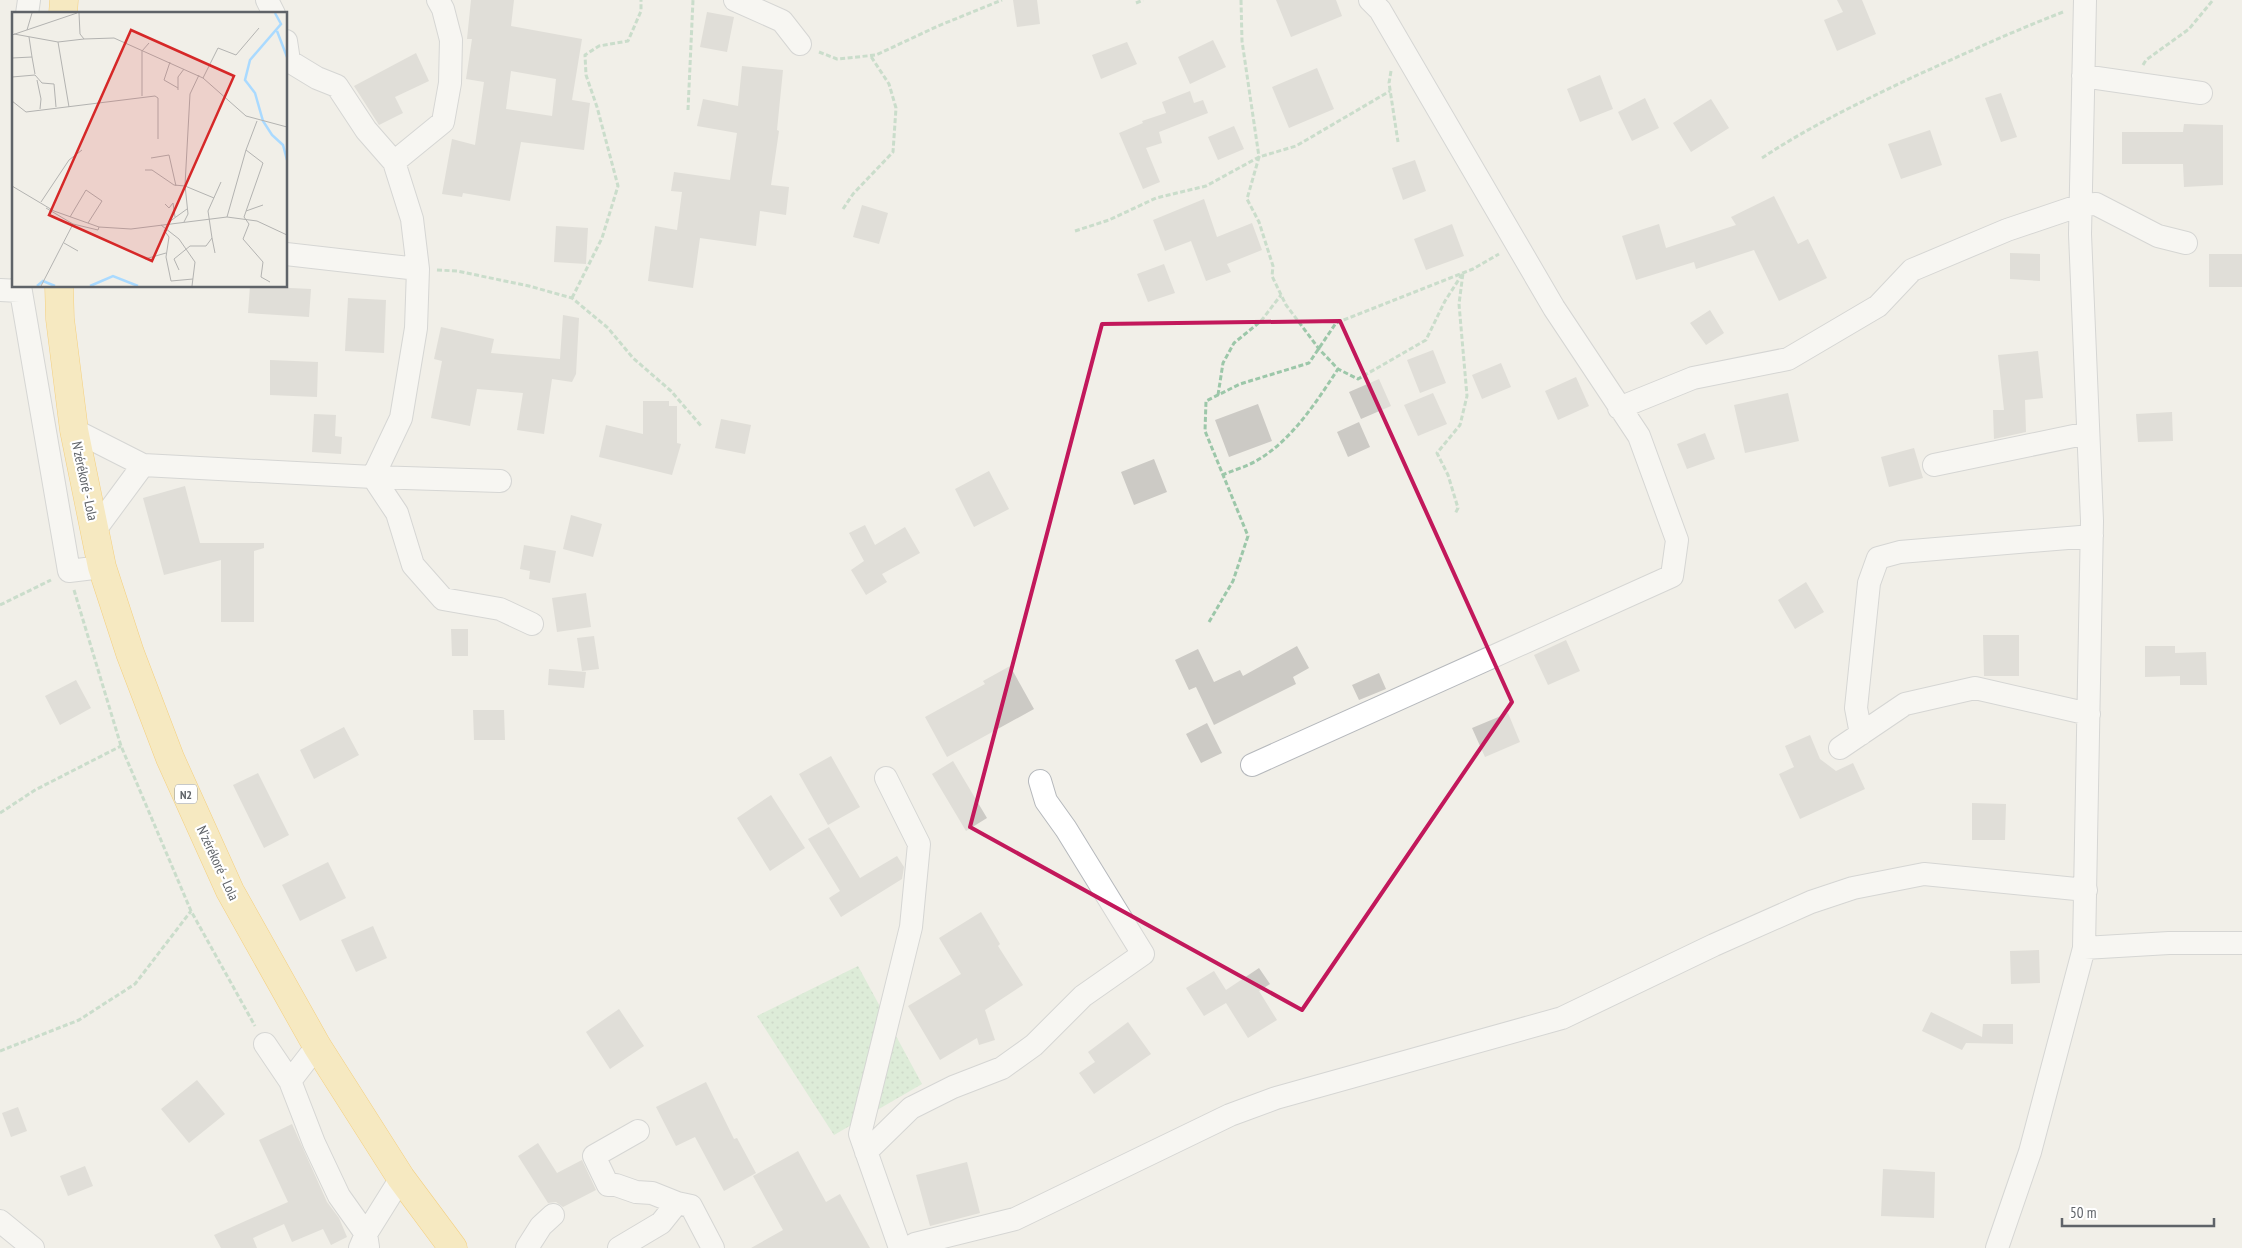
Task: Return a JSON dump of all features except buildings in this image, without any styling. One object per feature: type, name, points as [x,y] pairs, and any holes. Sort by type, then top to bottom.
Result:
[{"type":"highway","name":"N'zérékoré - Lola","points":[[59,288],[60,319],[74,430],[102,567],[130,652],[170,758],[230,892],[317,1046],[401,1178],[453,1247]]},
{"type":"street","points":[[267,0],[273,12]]},
{"type":"street","points":[[735,0],[782,21],[800,44]]},
{"type":"street","points":[[1252,764],[1672,576],[1677,540],[1639,436],[1554,308],[1380,10],[1370,0]]},
{"type":"street","points":[[1997,1248],[2030,1152],[2084,948],[2092,536],[2080,234],[2085,2]]},
{"type":"street","points":[[394,162],[443,122],[450,83],[451,40],[443,3]]},
{"type":"street","points":[[288,54],[289,61],[316,78],[337,86],[366,130],[394,162],[412,219],[418,270],[416,328],[402,418],[374,477]]},
{"type":"street","points":[[2083,76],[2201,94]]},
{"type":"street","points":[[1619,408],[1694,378],[1788,359],[1878,306],[1912,270],[2007,230],[2081,205],[2096,204],[2158,236],[2186,243]]},
{"type":"street","points":[[288,254],[418,270]]},
{"type":"street","points":[[13,289],[69,571],[102,567]]},
{"type":"street","points":[[74,430],[142,465],[374,477],[500,481]]},
{"type":"street","points":[[1934,465],[2088,433]]},
{"type":"street","points":[[95,530],[142,465]]},
{"type":"street","points":[[374,477],[396,513],[413,564],[443,599],[500,609],[532,624]]},
{"type":"street","points":[[1860,734],[1856,708],[1869,582],[1878,558],[1900,552],[2092,536]]},
{"type":"street","points":[[1840,748],[1905,704],[1975,688],[2089,714]]},
{"type":"street","points":[[886,778],[919,844],[911,926],[860,1134],[900,1248]]},
{"type":"street","points":[[866,1152],[911,1108],[953,1087],[1002,1068],[1034,1045],[1083,996],[1143,954],[1066,829],[1046,801],[1040,781]]},
{"type":"street","points":[[908,1248],[915,1244],[1016,1219],[1230,1115],[1276,1098],[1562,1018],[1723,941],[1811,902],[1853,888],[1924,874],[2086,890]]},
{"type":"street","points":[[2084,948],[2169,943],[2242,943]]},
{"type":"street","points":[[265,1044],[290,1081],[314,1143],[339,1196],[365,1243]]},
{"type":"street","points":[[290,1081],[317,1046]]},
{"type":"street","points":[[638,1131],[594,1156],[608,1185],[616,1185],[636,1192],[652,1193],[690,1206],[713,1248]]},
{"type":"street","points":[[365,1243],[401,1178]]},
{"type":"street","points":[[619,1248],[662,1223],[677,1203]]},
{"type":"street","points":[[527,1248],[541,1226],[553,1215]]},
{"type":"street","points":[[0,1221],[33,1248]]},
{"type":"path","points":[[572,298],[602,238],[618,186],[597,107],[586,75],[585,55],[599,46],[628,41],[642,11],[641,0]]},
{"type":"path","points":[[688,110],[693,0]]},
{"type":"path","points":[[800,44],[837,59],[876,55],[938,26],[1002,0]]},
{"type":"path","points":[[1136,3],[1143,0]]},
{"type":"path","points":[[1242,0],[1242,41],[1259,157],[1248,199],[1259,222],[1273,266],[1272,276],[1286,306],[1319,349],[1338,368],[1358,378],[1426,340],[1463,273]]},
{"type":"path","points":[[2131,84],[2146,60],[2189,29],[2213,0]]},
{"type":"path","points":[[1762,158],[1798,134],[1854,105],[2003,35],[2085,2]]},
{"type":"path","points":[[1396,38],[1389,83],[1398,142]]},
{"type":"path","points":[[843,209],[853,194],[893,152],[896,108],[889,84],[870,55]]},
{"type":"path","points":[[1075,231],[1109,220],[1156,198],[1206,186],[1259,157],[1296,146],[1390,91]]},
{"type":"path","points":[[1209,622],[1233,581],[1248,536],[1205,430],[1206,401],[1240,384],[1309,363],[1336,323],[1463,273],[1517,244]]},
{"type":"path","points":[[418,270],[457,271],[529,286],[572,298],[608,328],[633,358],[671,391],[702,428]]},
{"type":"path","points":[[1455,514],[1458,508],[1448,475],[1437,453],[1460,425],[1467,396],[1459,304],[1463,273]]},
{"type":"path","points":[[1218,395],[1223,363],[1234,343],[1261,321],[1281,295]]},
{"type":"path","points":[[1222,475],[1261,459],[1284,438],[1314,406],[1338,368]]},
{"type":"path","points":[[0,605],[69,571],[121,746],[191,910],[265,1044]]},
{"type":"path","points":[[0,813],[35,790],[121,746]]},
{"type":"path","points":[[0,1051],[79,1020],[135,984],[191,910]]},
{"type":"highlighted area","points":[[1340,321],[1512,702],[1302,1010],[970,827],[1102,324]]},
{"type":"green space","points":[[858,966],[922,1084],[834,1135],[757,1016]]}]
